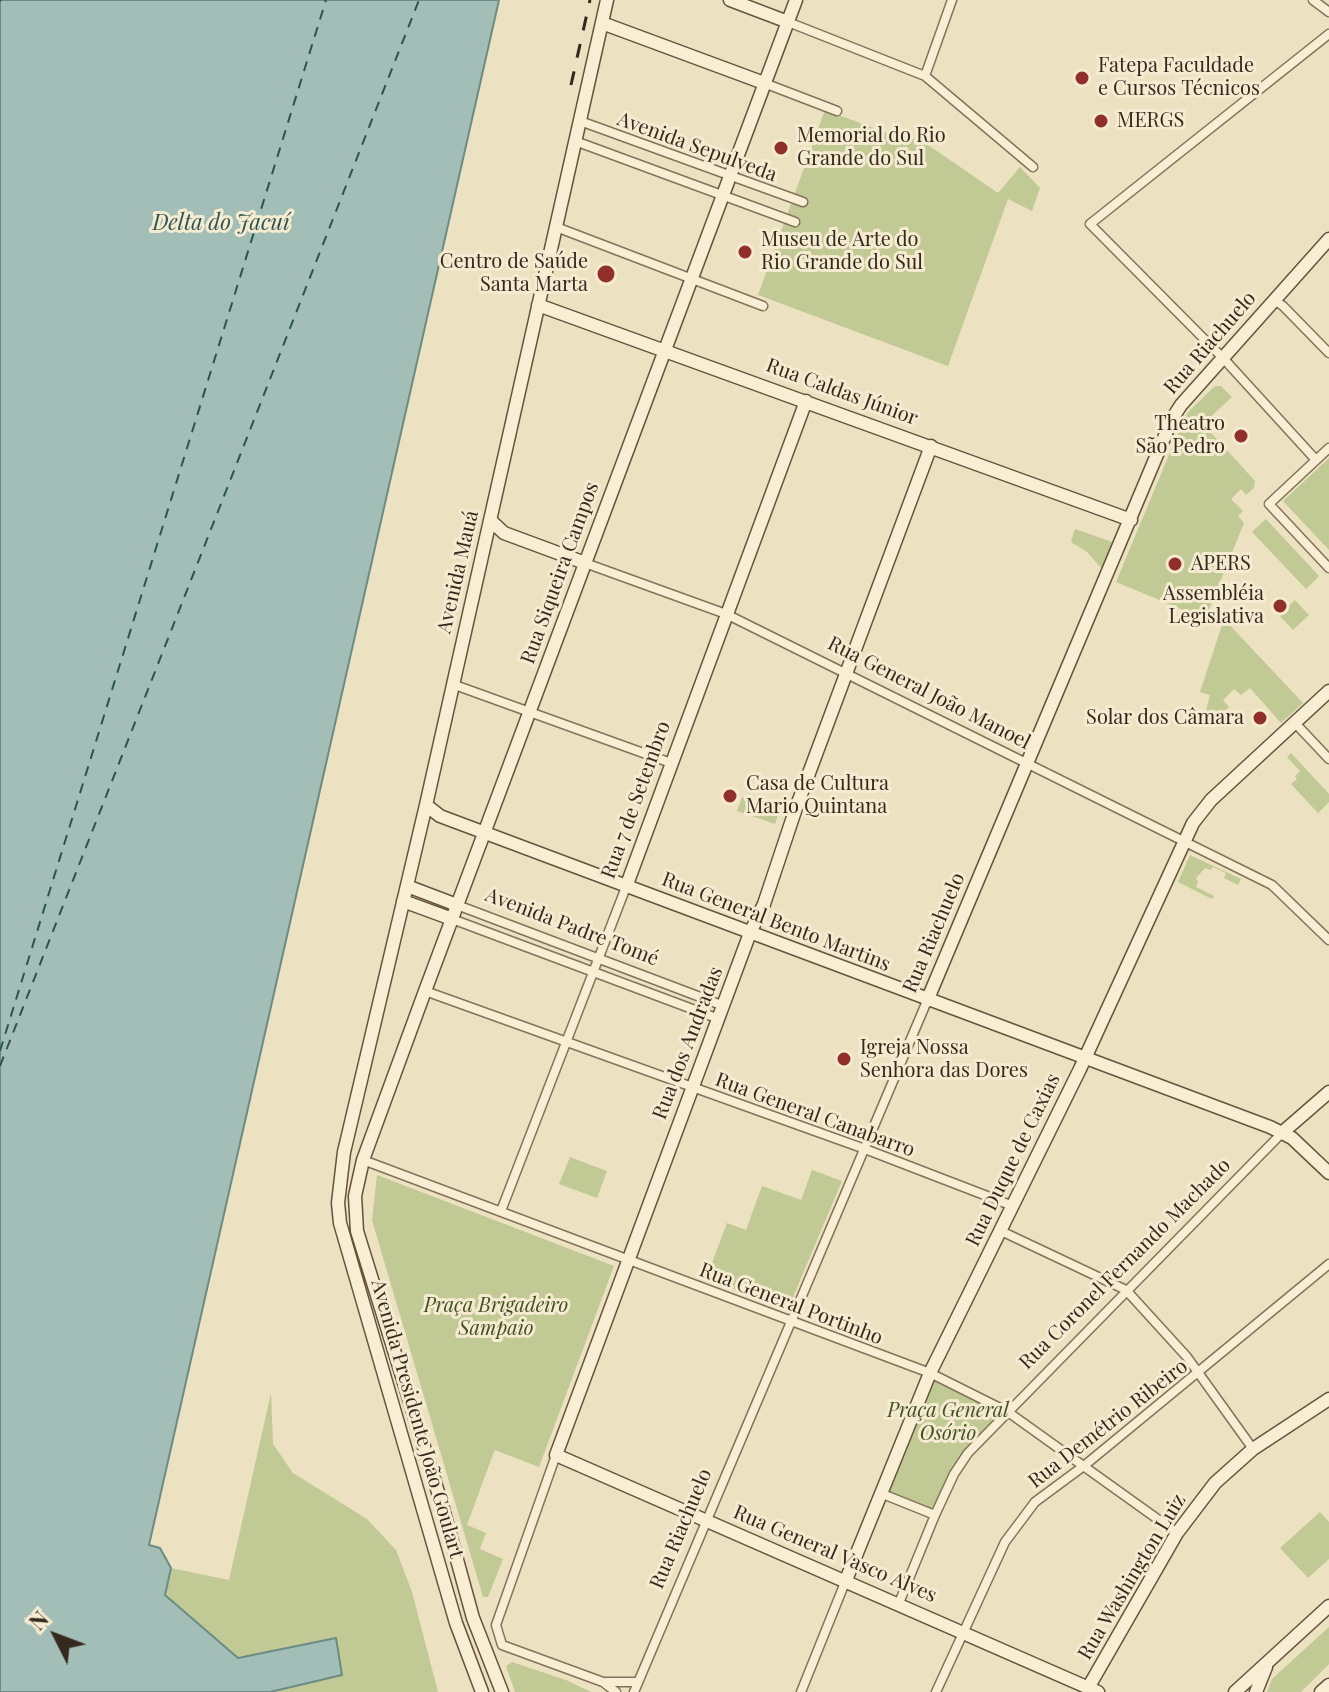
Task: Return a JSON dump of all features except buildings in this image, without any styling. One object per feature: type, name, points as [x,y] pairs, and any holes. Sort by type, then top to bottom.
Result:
[{"type":"street","name":"Avenida Mauá","points":[[344,1152],[426,805],[607,0]]},
{"type":"street","points":[[730,0],[925,76],[1033,167]]},
{"type":"street","name":"Rua Siqueira Campos","points":[[363,1160],[796,0]]},
{"type":"street","points":[[925,76],[952,0]]},
{"type":"street","points":[[1313,0],[1329,12]]},
{"type":"street","points":[[602,23],[837,111]]},
{"type":"street","points":[[1316,460],[1223,358],[1090,224],[1329,34]]},
{"type":"street","name":"Avenida Sepulveda","points":[[580,121],[803,202]]},
{"type":"street","name":"Avenida Sepulveda","points":[[575,141],[795,222]]},
{"type":"street","points":[[749,205],[756,186]]},
{"type":"street","points":[[771,214],[779,194]]},
{"type":"street","points":[[556,227],[763,306]]},
{"type":"street","name":"Rua Riachuelo","points":[[634,1692],[1172,419],[1181,405],[1329,239]]},
{"type":"street","points":[[1270,304],[1277,302],[1283,306],[1329,353]]},
{"type":"street","name":"Rua Caldas Júnior","points":[[538,305],[1131,520]]},
{"type":"street","name":"Rua 7 de Setembro","points":[[501,1211],[626,887],[806,401]]},
{"type":"street","name":"Rua dos Andradas","points":[[603,1682],[502,1645],[496,1625],[628,1259],[750,933],[764,904],[796,808],[931,446]]},
{"type":"street","points":[[1329,448],[1269,504],[1329,568]]},
{"type":"street","name":"Rua General João Manoel","points":[[490,520],[504,533],[726,614],[1272,885],[1329,940]]},
{"type":"street","points":[[452,684],[671,763]]},
{"type":"street","name":"Rua Duque de Caxias","points":[[801,1692],[930,1373],[1085,1059],[1193,823],[1211,800],[1329,691]]},
{"type":"street","points":[[1295,723],[1329,759]]},
{"type":"street","name":"Rua General Bento Martins","points":[[426,805],[437,815],[1283,1132],[1329,1173]]},
{"type":"street","name":"Avenida Padre Tomé","points":[[407,886],[724,1006]]},
{"type":"street","name":"Avenida Padre Tomé","points":[[403,901],[719,1019]]},
{"type":"street","points":[[503,937],[508,923]]},
{"type":"street","points":[[533,948],[538,935]]},
{"type":"street","points":[[655,995],[660,981]]},
{"type":"street","name":"Rua General Canabarro","points":[[425,991],[865,1149],[1013,1206]]},
{"type":"street","name":"Rua Coronel Fernando Machado","points":[[899,1603],[935,1515],[954,1474],[968,1453],[1283,1132],[1329,1092]]},
{"type":"street","name":"Avenida Presidente João Goulart","points":[[344,1152],[338,1203],[340,1223],[456,1623],[482,1692]]},
{"type":"street","name":"Avenida Presidente João Goulart","points":[[363,1160],[355,1196],[357,1231],[442,1505],[473,1618],[502,1692]]},
{"type":"street","name":"Rua General Portinho","points":[[363,1160],[930,1373],[1008,1412],[1177,1533]]},
{"type":"street","points":[[1001,1231],[1126,1290],[1198,1372],[1253,1449]]},
{"type":"street","name":"Rua Demétrio Ribeiro","points":[[936,1692],[1005,1542],[1035,1502],[1085,1465],[1329,1264]]},
{"type":"street","name":"Rua Washington Luiz","points":[[1090,1691],[1177,1533],[1215,1483],[1253,1449],[1329,1399]]},
{"type":"street","name":"Rua General Vasco Alves","points":[[556,1455],[965,1632],[1090,1691]]},
{"type":"street","points":[[880,1493],[935,1515]]},
{"type":"street","points":[[1235,1692],[1329,1606]]},
{"type":"street","points":[[1256,1692],[1269,1660]]},
{"type":"street","points":[[603,1682],[637,1682]]},
{"type":"street","points":[[603,1682],[616,1692]]},
{"type":"street","points":[[1321,1692],[1329,1685]]},
{"type":"green space","points":[[825,110],[887,133],[905,135],[931,147],[998,193],[1020,167],[1040,188],[1032,211],[1008,199],[948,366],[758,295]]},
{"type":"green space","points":[[1215,386],[1221,386],[1232,397],[1203,424],[1255,481],[1254,488],[1246,495],[1241,489],[1231,499],[1243,511],[1238,516],[1244,523],[1205,619],[1116,582],[1188,412]]},
{"type":"green space","points":[[1329,458],[1329,550],[1283,501]]},
{"type":"green space","points":[[1266,519],[1319,576],[1306,589],[1252,532]]},
{"type":"green space","points":[[1075,529],[1115,543],[1102,569],[1087,552],[1071,542]]},
{"type":"green space","points":[[1295,600],[1309,615],[1293,630],[1279,615]]},
{"type":"green space","points":[[1224,619],[1303,703],[1281,723],[1250,688],[1241,695],[1234,689],[1223,700],[1229,707],[1220,715],[1214,709],[1208,716],[1205,715],[1210,695],[1200,692]]},
{"type":"green space","points":[[1291,753],[1329,794],[1329,802],[1318,813],[1291,784],[1300,771],[1287,757]]},
{"type":"green space","points":[[742,797],[779,812],[775,824],[737,811]]},
{"type":"green space","points":[[1190,855],[1241,879],[1238,885],[1224,878],[1226,873],[1213,867],[1211,870],[1205,868],[1196,878],[1196,887],[1214,896],[1212,899],[1178,882]]},
{"type":"green space","points":[[570,1157],[607,1171],[597,1198],[559,1184]]},
{"type":"green space","points":[[812,1170],[842,1181],[788,1309],[706,1279],[727,1223],[746,1230],[762,1186],[801,1200]]},
{"type":"green space","name":"Praça Brigadeiro Sampaio","points":[[377,1175],[614,1266],[539,1467],[495,1450],[492,1457],[467,1525],[486,1533],[480,1549],[503,1559],[488,1597],[483,1597],[372,1220]]},
{"type":"green space","name":"Praça General Osório","points":[[933,1378],[1001,1413],[958,1460],[934,1510],[885,1492]]},
{"type":"green space","points":[[271,1393],[273,1444],[293,1473],[367,1519],[396,1550],[412,1592],[438,1692],[270,1692],[342,1675],[239,1658],[165,1594],[171,1568],[229,1580]]},
{"type":"green space","points":[[1320,1512],[1329,1522],[1329,1559],[1308,1578],[1280,1548]]},
{"type":"green space","points":[[1329,1627],[1329,1664],[1301,1692],[1267,1692],[1272,1679]]},
{"type":"green space","points":[[512,1662],[591,1692],[515,1692],[506,1666]]},
{"type":"water","name":"Delta do Jacuí","points":[[0,0],[499,0],[149,1545],[160,1548],[171,1568],[165,1595],[238,1658],[336,1638],[342,1675],[270,1692],[0,1692]]},
{"type":"ferry route","points":[[0,1051],[326,0]]},
{"type":"ferry route","points":[[0,1066],[419,0]]},
{"type":"railway","points":[[571,85],[590,0]]},
{"type":"place","name":"Fatepa Faculdade e Cursos Técnicos","points":[[1082,78]]},
{"type":"place","name":"MERGS","points":[[1101,121]]},
{"type":"place","name":"Memorial do Rio Grande do Sul","points":[[781,148]]},
{"type":"place","name":"Museu de Arte do Rio Grande do Sul","points":[[745,252]]},
{"type":"place","name":"Centro de Saúde Santa Marta","points":[[606,274]]},
{"type":"place","name":"Theatro São Pedro","points":[[1241,436]]},
{"type":"place","name":"APERS","points":[[1175,564]]},
{"type":"place","name":"Assembléia Legislativa","points":[[1280,606]]},
{"type":"place","name":"Solar dos Câmara","points":[[1260,718]]},
{"type":"place","name":"Casa de Cultura Mario Quintana","points":[[730,796]]},
{"type":"place","name":"Igreja Nossa Senhora das Dores","points":[[844,1059]]}]
